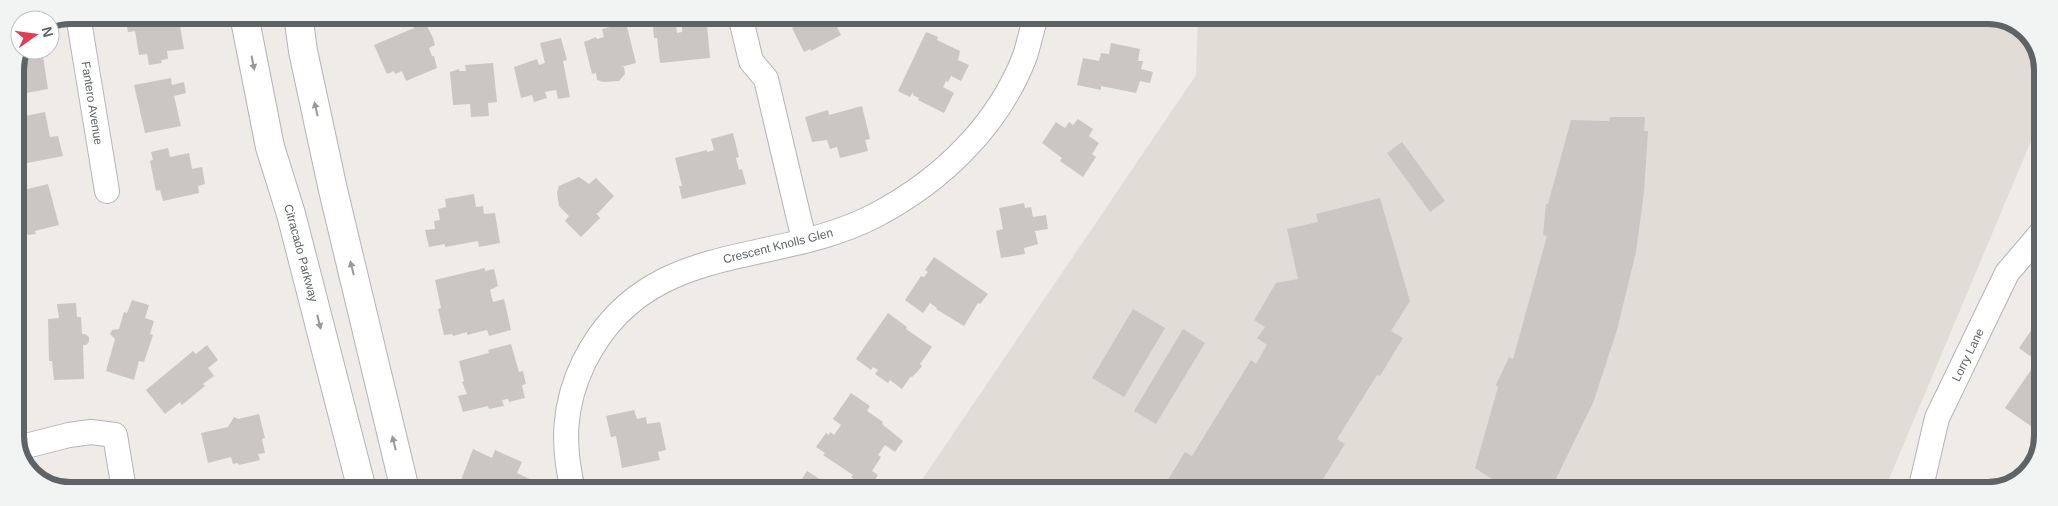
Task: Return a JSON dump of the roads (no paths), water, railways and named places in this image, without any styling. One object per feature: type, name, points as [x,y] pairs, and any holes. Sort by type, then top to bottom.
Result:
[{"type":"street","name":"Fantero Avenue","points":[[79,24],[107,191]]},
{"type":"street","name":"Citracado Parkway","points":[[246,24],[270,147],[291,214],[360,482]]},
{"type":"street","points":[[299,24],[303,51],[333,190],[404,482]]},
{"type":"street","points":[[742,24],[751,61],[766,79],[804,240]]},
{"type":"street","name":"Crescent Knolls Glen","points":[[571,482],[567,466],[565,440],[569,404],[578,375],[591,349],[606,328],[635,299],[656,284],[682,271],[847,228],[876,215],[932,179],[965,151],[991,119],[1009,89],[1025,55],[1034,24]]},
{"type":"street","name":"Lorry Lane","points":[[1922,482],[1937,418],[2007,272],[2034,241]]},
{"type":"street","points":[[25,446],[69,435],[91,432],[115,435],[123,482]]}]
